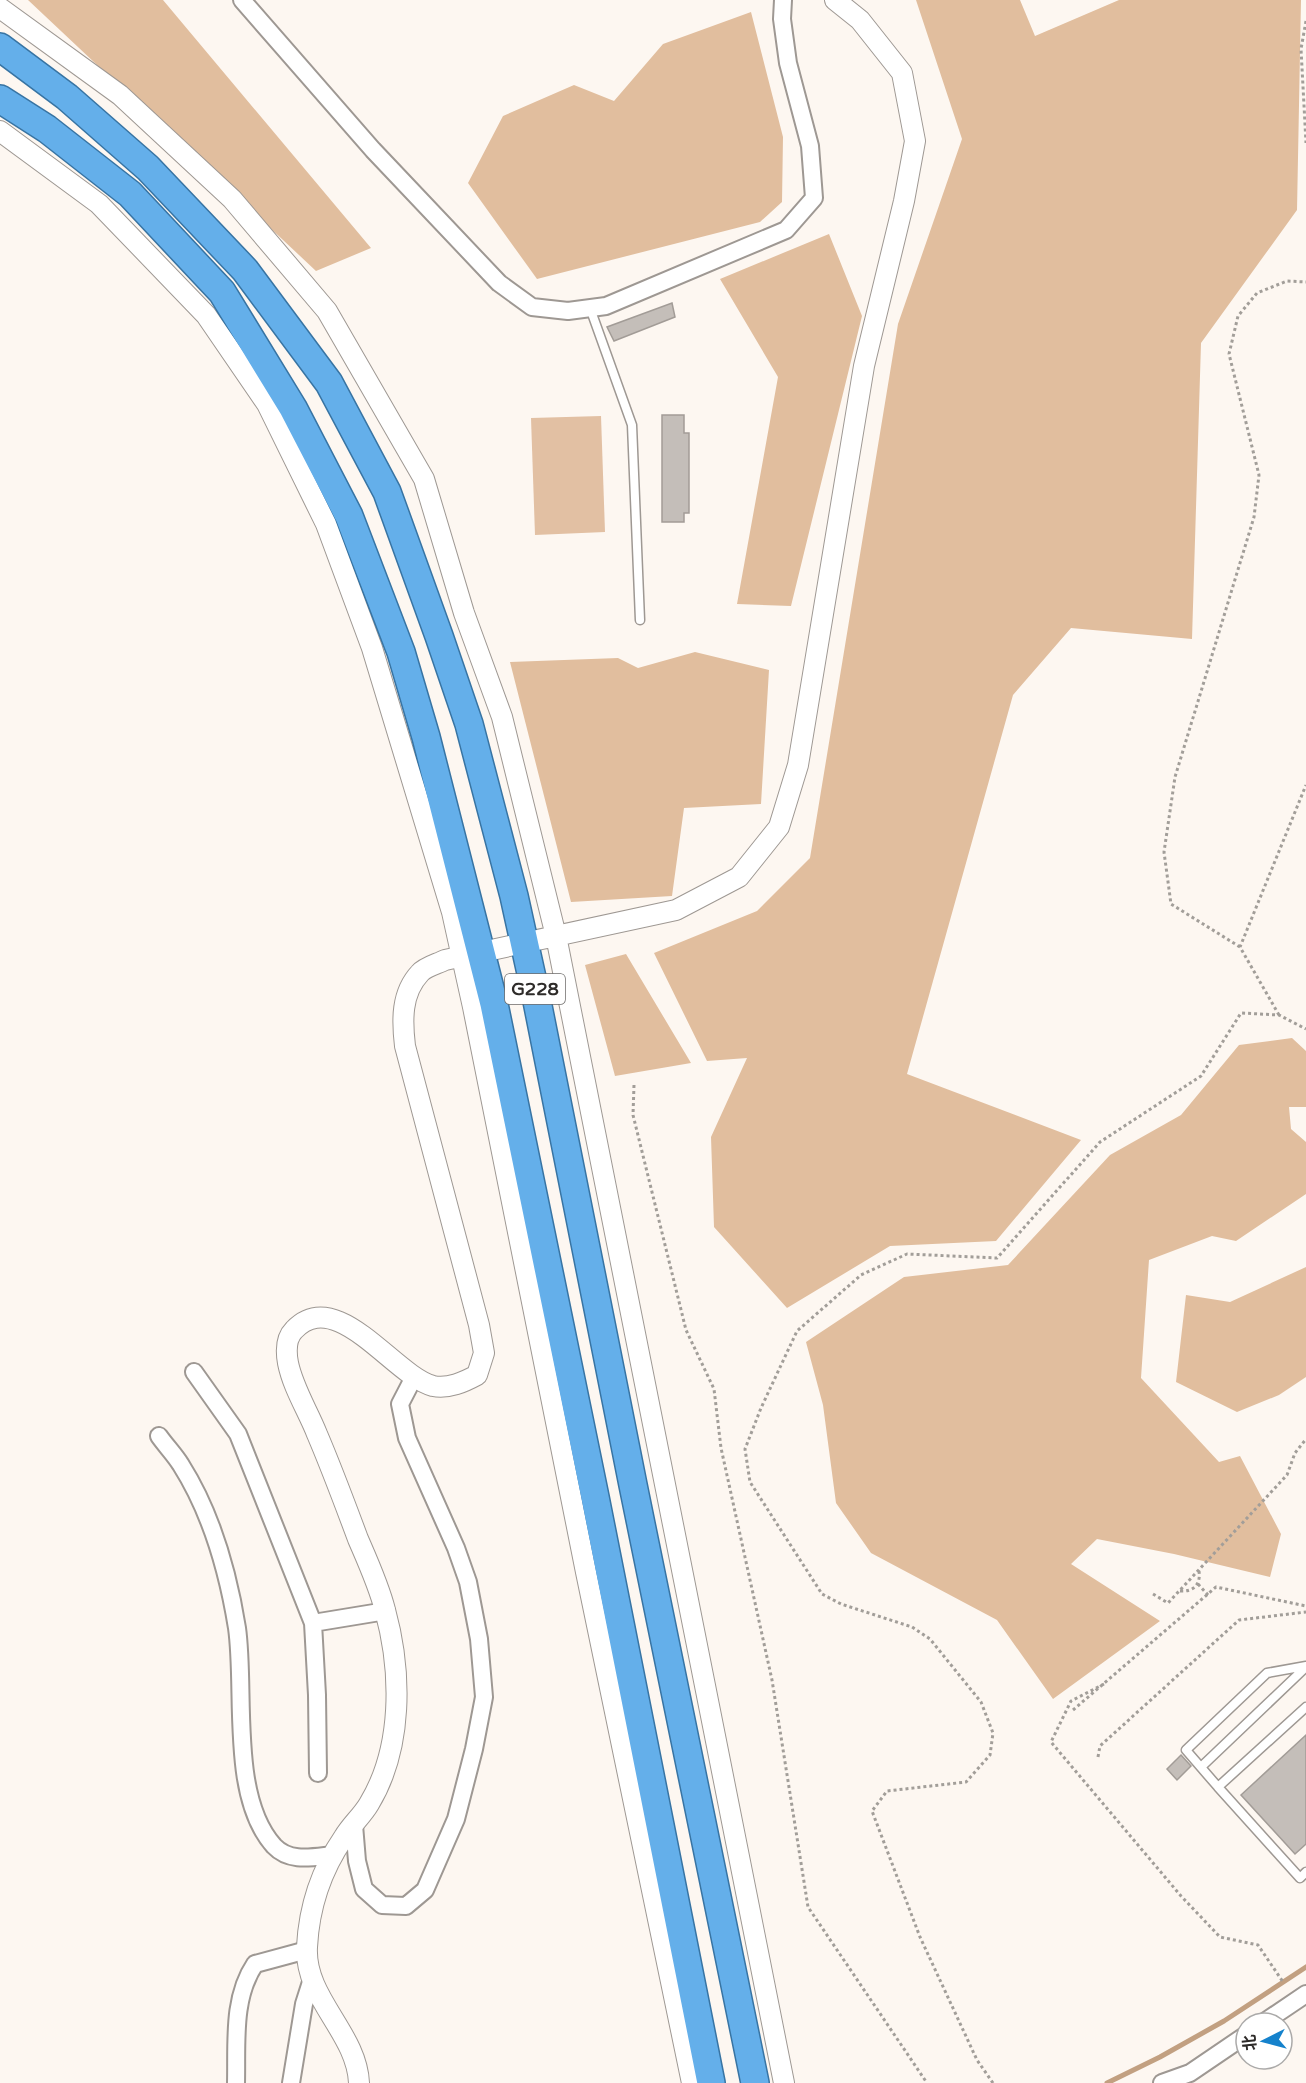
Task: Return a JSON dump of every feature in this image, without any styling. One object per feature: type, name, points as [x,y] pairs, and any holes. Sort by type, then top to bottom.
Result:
[{"type":"highway","name":"G228","points":[[0,47],[67,97],[148,168],[245,270],[329,383],[387,492],[469,724],[514,896],[754,2083]]},
{"type":"highway","name":"G228","points":[[0,99],[47,129],[130,194],[222,292],[293,408],[349,516],[401,652],[426,737],[471,954],[494,1004],[711,2083]]},
{"type":"highway","points":[[671,1879],[701,1970],[725,2083]]},
{"type":"street","points":[[242,0],[373,150],[499,283],[532,307],[568,311],[606,306],[786,230],[814,198],[810,146],[788,63],[782,19],[783,0]]},
{"type":"street","points":[[359,2083],[358,2069],[350,2046],[325,2006],[312,1979],[307,1950],[315,1895],[344,1836],[368,1804],[381,1780],[395,1720],[394,1644],[379,1588],[288,1364],[288,1340],[300,1324],[319,1317],[331,1319],[344,1324],[383,1350],[414,1377],[434,1386],[459,1385],[477,1375],[484,1353],[470,1288],[405,1046],[402,1019],[408,992],[420,972],[445,960],[676,910],[739,877],[779,827],[798,765],[864,366],[904,201],[915,141],[902,73],[860,20],[836,0]]},
{"type":"street","points":[[0,8],[120,95],[224,191],[327,311],[424,479],[464,613],[502,717],[555,936],[784,2083]]},
{"type":"street","points":[[0,131],[99,204],[206,315],[267,404],[326,524],[372,648],[452,912],[471,954],[584,1561],[692,2083]]},
{"type":"street","points":[[194,1372],[238,1434],[313,1623],[318,1773]]},
{"type":"street","points":[[354,1825],[357,1861],[364,1889],[382,1905],[406,1906],[425,1890],[456,1819],[474,1749],[484,1697],[479,1639],[468,1582],[456,1548],[407,1438],[400,1404],[414,1377]]},
{"type":"street","points":[[159,1436],[181,1465],[206,1511],[218,1541],[237,1630],[244,1758],[250,1804],[268,1837],[283,1853],[304,1858],[334,1854]]},
{"type":"street","points":[[313,1623],[386,1611]]},
{"type":"street","points":[[236,2083],[239,1999],[246,1977],[255,1964],[307,1950]]},
{"type":"street","points":[[291,2083],[304,2004],[312,1979]]},
{"type":"street","points":[[1281,2011],[1306,1994]]},
{"type":"street","points":[[1162,2083],[1190,2073],[1234,2043]]},
{"type":"lane","points":[[590,308],[632,425],[640,620]]},
{"type":"lane","points":[[1201,1767],[1306,1666]]},
{"type":"lane","points":[[1306,1666],[1268,1673],[1186,1750],[1300,1878],[1306,1872]]},
{"type":"lane","points":[[1218,1787],[1306,1707]]},
{"type":"path","points":[[1306,21],[1301,49],[1306,143]]},
{"type":"path","points":[[1279,1015],[1239,947],[1171,904],[1164,852],[1175,777],[1254,517],[1259,475],[1229,354],[1238,316],[1257,293],[1287,281],[1306,282]]},
{"type":"path","points":[[1239,947],[1306,785]]},
{"type":"path","points":[[993,2083],[977,2060],[920,1937],[872,1811],[887,1791],[966,1782],[990,1755],[993,1733],[981,1702],[930,1639],[912,1627],[841,1604],[822,1594],[750,1482],[745,1449],[761,1408],[797,1331],[861,1275],[908,1254],[997,1258],[1100,1142],[1201,1076],[1241,1013],[1279,1015],[1306,1029]]},
{"type":"path","points":[[634,1085],[633,1115],[686,1330],[714,1389],[721,1448],[772,1680],[808,1907],[927,2083]]},
{"type":"path","points":[[1153,1594],[1168,1603],[1287,1474],[1295,1453],[1306,1439]]},
{"type":"path","points":[[1179,1591],[1187,1592],[1198,1584],[1200,1578],[1198,1570]]},
{"type":"path","points":[[1198,1584],[1208,1594]]},
{"type":"path","points":[[1073,1710],[1216,1587],[1306,1606]]},
{"type":"path","points":[[1098,1757],[1100,1746],[1239,1620],[1306,1612]]},
{"type":"path","points":[[1104,1684],[1071,1701],[1051,1742],[1181,1896],[1220,1937],[1258,1945],[1283,1982]]},
{"type":"shaded area","points":[[28,0],[163,0],[371,248],[316,271]]},
{"type":"shaded area","points":[[916,0],[1020,0],[1035,36],[1119,0],[1301,0],[1297,210],[1201,343],[1192,639],[1071,628],[1013,695],[907,1074],[1081,1140],[996,1241],[890,1246],[787,1308],[714,1227],[711,1137],[747,1058],[707,1061],[654,953],[757,911],[810,858],[898,324],[962,139]]},
{"type":"shaded area","points":[[751,12],[783,137],[782,202],[760,222],[537,279],[468,183],[503,116],[574,85],[614,101],[663,44]]},
{"type":"shaded area","points":[[829,234],[862,316],[791,606],[737,604],[778,377],[720,279]]},
{"type":"shaded area","points":[[601,416],[605,532],[535,535],[531,418]]},
{"type":"shaded area","points":[[695,652],[769,670],[761,804],[684,808],[672,896],[571,902],[510,662],[618,658],[638,668]]},
{"type":"shaded area","points":[[626,954],[691,1063],[615,1076],[585,965]]},
{"type":"shaded area","points":[[1292,1038],[1306,1051],[1306,1107],[1289,1107],[1291,1129],[1306,1142],[1306,1194],[1236,1241],[1212,1236],[1149,1260],[1141,1378],[1219,1462],[1240,1456],[1281,1534],[1270,1577],[1174,1554],[1097,1539],[1071,1564],[1160,1621],[1053,1699],[997,1620],[871,1553],[836,1503],[823,1405],[806,1342],[904,1277],[1008,1265],[1110,1155],[1181,1115],[1239,1045]]},
{"type":"shaded area","points":[[1306,1267],[1306,1377],[1279,1395],[1237,1412],[1176,1382],[1186,1295],[1230,1302]]},
{"type":"building","points":[[672,303],[675,317],[614,341],[607,327]]},
{"type":"building","points":[[662,415],[684,415],[684,433],[689,433],[689,513],[684,513],[684,522],[662,522]]},
{"type":"building","points":[[1306,1735],[1306,1844],[1295,1854],[1241,1795]]},
{"type":"building","points":[[1181,1755],[1191,1766],[1177,1780],[1167,1769]]},
{"type":"waterway","points":[[1107,2083],[1160,2057],[1224,2021],[1306,1967]]}]
